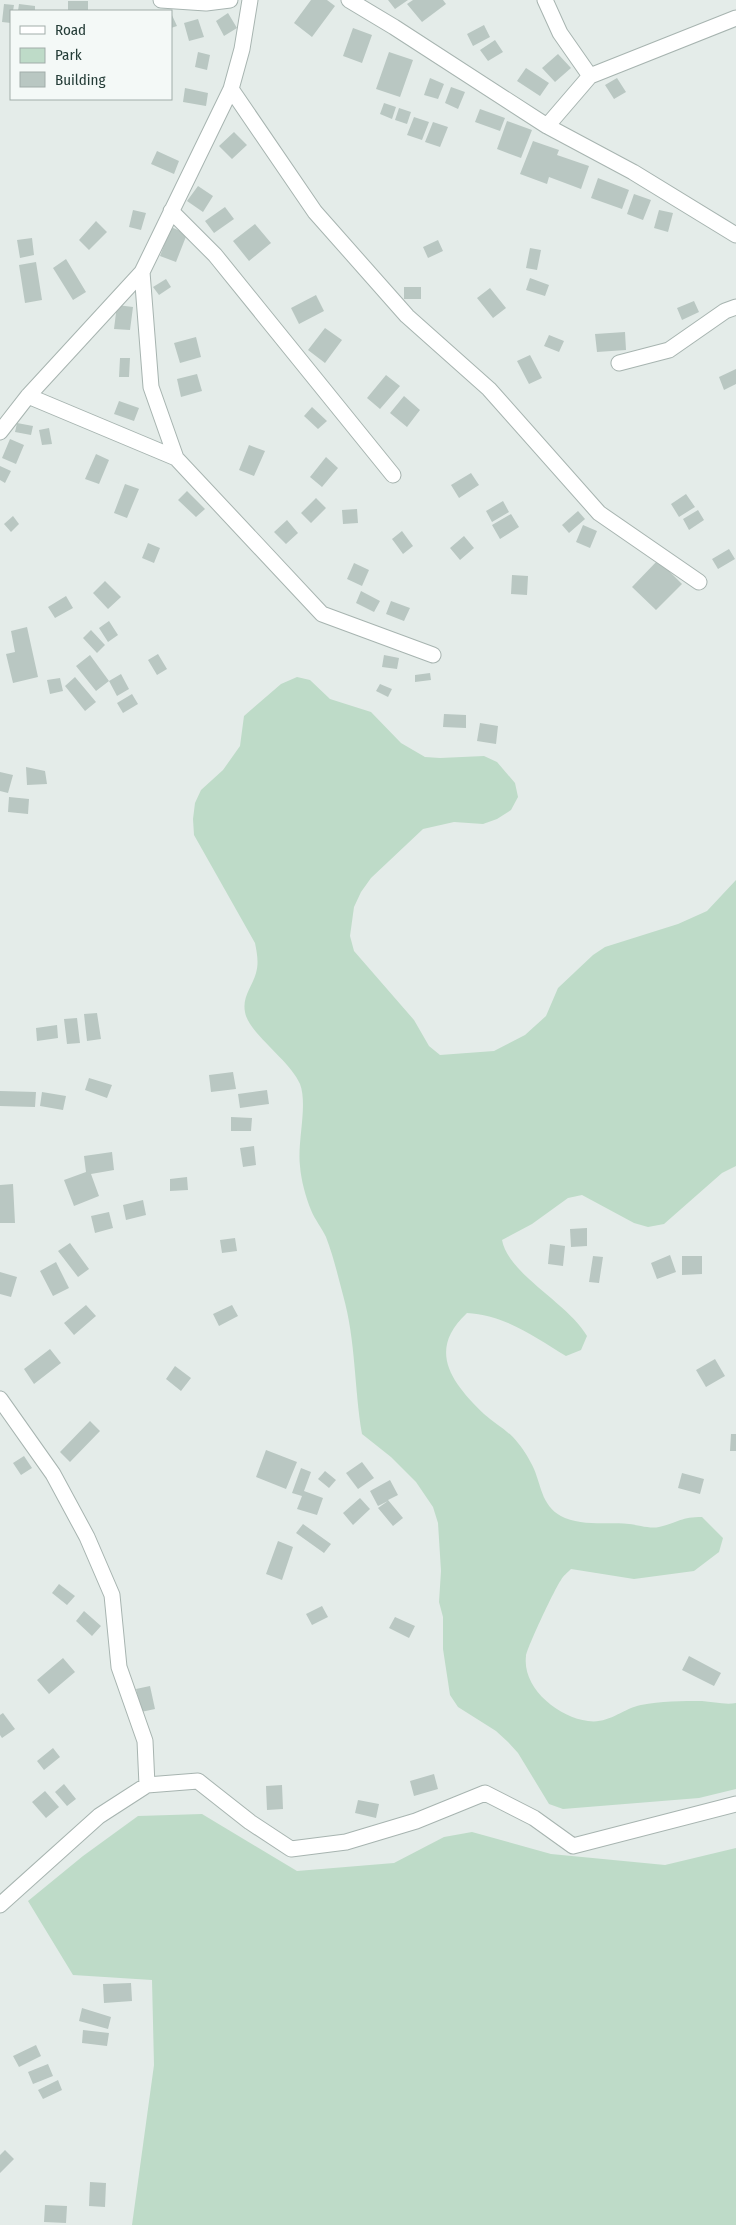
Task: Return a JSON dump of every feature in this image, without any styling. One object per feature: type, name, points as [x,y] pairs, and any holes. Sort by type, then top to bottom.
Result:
[{"type":"street","points":[[161,0],[206,3],[230,0]]},
{"type":"street","points":[[0,432],[28,396],[142,272],[231,89],[242,49],[250,0]]},
{"type":"street","points":[[349,0],[547,126],[634,172],[736,235]]},
{"type":"street","points":[[545,0],[560,33],[590,76]]},
{"type":"street","points":[[547,126],[590,76],[736,18]]},
{"type":"street","points":[[231,89],[315,212],[407,316],[489,389],[599,513],[699,582]]},
{"type":"street","points":[[172,211],[215,255],[393,476]]},
{"type":"street","points":[[142,272],[151,387],[176,458],[322,614],[433,655]]},
{"type":"street","points":[[619,364],[669,350],[725,311],[736,307]]},
{"type":"street","points":[[28,396],[176,458]]},
{"type":"street","points":[[0,1399],[53,1474],[87,1536],[112,1594],[119,1667],[145,1741],[147,1785]]},
{"type":"street","points":[[0,1906],[99,1816],[147,1785],[198,1781],[250,1822],[290,1849],[346,1842],[416,1821],[485,1793],[534,1818],[573,1846],[736,1804]]},
{"type":"green space","points":[[297,677],[310,680],[330,699],[371,712],[401,743],[425,757],[484,756],[497,762],[515,783],[518,797],[511,810],[497,819],[483,824],[454,822],[423,829],[371,878],[361,892],[354,907],[350,936],[354,951],[414,1020],[429,1046],[440,1055],[494,1051],[525,1035],[546,1016],[558,988],[593,955],[605,947],[678,924],[707,911],[736,880],[736,1166],[722,1173],[664,1224],[648,1227],[634,1223],[582,1195],[568,1198],[532,1224],[502,1240],[507,1253],[515,1265],[567,1312],[587,1336],[581,1350],[566,1356],[507,1322],[467,1313],[455,1327],[448,1340],[446,1353],[448,1365],[462,1390],[484,1414],[514,1438],[529,1459],[547,1503],[557,1514],[580,1522],[629,1524],[652,1528],[679,1520],[702,1517],[723,1538],[719,1552],[694,1571],[634,1579],[571,1569],[558,1585],[536,1631],[526,1656],[526,1668],[536,1690],[544,1699],[565,1714],[588,1721],[602,1720],[634,1707],[656,1703],[702,1701],[724,1704],[736,1703],[736,1789],[699,1798],[563,1809],[549,1804],[518,1753],[508,1742],[496,1731],[458,1707],[450,1695],[443,1649],[443,1617],[439,1602],[441,1571],[438,1523],[433,1507],[416,1482],[391,1457],[362,1434],[353,1347],[347,1312],[329,1244],[311,1210],[301,1177],[299,1156],[303,1102],[300,1084],[288,1066],[253,1029],[248,1020],[244,1007],[257,969],[255,943],[194,835],[195,803],[201,790],[223,770],[240,746],[244,716],[281,684]]},
{"type":"green space","points":[[202,1814],[297,1871],[394,1863],[444,1837],[472,1832],[551,1854],[665,1865],[736,1848],[736,2225],[132,2225],[154,2065],[152,1980],[73,1975],[28,1901],[83,1856],[138,1816]]},
{"type":"building","points":[[311,0],[327,0],[335,6],[312,37],[294,23]]},
{"type":"building","points":[[388,0],[408,0],[395,9]]},
{"type":"building","points":[[413,0],[443,0],[446,4],[422,22],[407,4]]},
{"type":"building","points":[[68,1],[88,1],[88,10],[68,10]]},
{"type":"building","points":[[4,4],[14,5],[13,10],[10,10],[10,23],[2,22]]},
{"type":"building","points":[[19,4],[35,6],[35,10],[18,10]]},
{"type":"building","points":[[228,13],[237,28],[224,36],[216,21]]},
{"type":"building","points":[[172,15],[177,26],[172,28]]},
{"type":"building","points":[[198,19],[204,37],[189,41],[184,23]]},
{"type":"building","points":[[484,25],[490,37],[473,46],[467,34]]},
{"type":"building","points":[[353,28],[372,35],[362,63],[343,56]]},
{"type":"building","points":[[495,40],[503,52],[488,61],[480,50]]},
{"type":"building","points":[[198,52],[210,55],[207,70],[195,67]]},
{"type":"building","points":[[389,52],[413,60],[400,97],[376,89]]},
{"type":"building","points":[[558,54],[571,68],[555,82],[542,68]]},
{"type":"building","points":[[526,68],[549,83],[540,96],[517,81]]},
{"type":"building","points":[[430,78],[444,84],[438,99],[424,95]]},
{"type":"building","points":[[617,78],[626,92],[614,99],[605,85]]},
{"type":"building","points":[[451,87],[465,92],[458,109],[445,103]]},
{"type":"building","points":[[185,88],[208,93],[206,106],[183,102]]},
{"type":"building","points":[[384,103],[396,107],[392,119],[380,114]]},
{"type":"building","points":[[399,108],[411,112],[407,124],[395,120]]},
{"type":"building","points":[[480,109],[505,118],[500,131],[475,122]]},
{"type":"building","points":[[414,117],[429,122],[422,140],[407,135]]},
{"type":"building","points":[[507,121],[532,130],[521,158],[497,149]]},
{"type":"building","points":[[433,122],[448,127],[440,147],[425,142]]},
{"type":"building","points":[[234,132],[247,145],[232,159],[219,146]]},
{"type":"building","points":[[533,141],[559,150],[557,155],[589,166],[581,189],[549,177],[547,184],[520,174]]},
{"type":"building","points":[[157,151],[179,161],[174,174],[151,164]]},
{"type":"building","points":[[598,178],[629,190],[622,209],[591,198]]},
{"type":"building","points":[[198,186],[213,196],[203,212],[187,201]]},
{"type":"building","points":[[634,194],[651,200],[643,220],[627,214]]},
{"type":"building","points":[[225,207],[234,219],[214,233],[205,221]]},
{"type":"building","points":[[133,210],[146,213],[141,230],[129,227]]},
{"type":"building","points":[[659,210],[673,213],[668,232],[654,228]]},
{"type":"building","points":[[96,221],[107,232],[89,250],[79,240]]},
{"type":"building","points":[[255,224],[271,243],[249,261],[233,241]]},
{"type":"building","points":[[171,227],[187,234],[176,262],[160,256]]},
{"type":"building","points":[[32,238],[34,255],[20,258],[17,240]]},
{"type":"building","points":[[438,240],[443,251],[428,258],[423,247]]},
{"type":"building","points":[[530,248],[541,250],[537,270],[526,268]]},
{"type":"building","points":[[66,259],[86,292],[73,300],[53,268]]},
{"type":"building","points":[[36,262],[42,300],[25,303],[19,265]]},
{"type":"building","points":[[530,278],[549,285],[545,296],[526,290]]},
{"type":"building","points":[[166,279],[171,287],[159,295],[153,287]]},
{"type":"building","points":[[404,287],[421,287],[421,299],[404,299]]},
{"type":"building","points":[[490,288],[506,308],[493,318],[477,298]]},
{"type":"building","points":[[316,295],[324,311],[299,324],[291,308]]},
{"type":"building","points":[[694,301],[699,312],[682,320],[677,308]]},
{"type":"building","points":[[117,305],[133,307],[130,330],[114,329]]},
{"type":"building","points":[[325,328],[342,340],[325,363],[308,350]]},
{"type":"building","points":[[625,332],[626,350],[597,352],[595,334]]},
{"type":"building","points":[[549,335],[564,341],[559,352],[544,346]]},
{"type":"building","points":[[196,337],[201,357],[180,363],[174,343]]},
{"type":"building","points":[[530,355],[542,378],[529,384],[517,361]]},
{"type":"building","points":[[120,358],[130,358],[129,377],[119,377]]},
{"type":"building","points":[[736,369],[736,384],[724,390],[719,377]]},
{"type":"building","points":[[197,374],[202,391],[181,397],[177,379]]},
{"type":"building","points":[[386,375],[400,386],[380,409],[367,398]]},
{"type":"building","points":[[404,396],[420,410],[407,427],[390,413]]},
{"type":"building","points":[[119,401],[139,408],[134,421],[114,414]]},
{"type":"building","points":[[312,407],[327,421],[318,429],[304,416]]},
{"type":"building","points":[[17,423],[33,426],[31,435],[15,432]]},
{"type":"building","points":[[49,428],[52,444],[42,445],[39,430]]},
{"type":"building","points":[[10,439],[24,445],[16,464],[2,458]]},
{"type":"building","points":[[249,445],[265,451],[254,476],[239,470]]},
{"type":"building","points":[[96,454],[109,460],[99,484],[85,479]]},
{"type":"building","points":[[326,457],[338,468],[322,487],[310,477]]},
{"type":"building","points":[[0,466],[11,471],[5,483],[0,480]]},
{"type":"building","points":[[471,473],[479,485],[459,498],[451,485]]},
{"type":"building","points":[[125,484],[139,489],[127,518],[114,513]]},
{"type":"building","points":[[187,491],[205,509],[196,517],[178,500]]},
{"type":"building","points":[[686,494],[695,507],[679,517],[671,504]]},
{"type":"building","points":[[316,498],[326,508],[311,523],[301,513]]},
{"type":"building","points":[[503,501],[509,512],[492,522],[486,511]]},
{"type":"building","points":[[357,509],[358,523],[343,524],[342,510]]},
{"type":"building","points":[[698,510],[704,520],[689,530],[683,519]]},
{"type":"building","points":[[578,511],[585,519],[569,533],[562,525]]},
{"type":"building","points":[[511,514],[519,527],[500,539],[492,525]]},
{"type":"building","points":[[13,516],[19,524],[11,532],[4,524]]},
{"type":"building","points":[[287,520],[298,533],[286,544],[274,532]]},
{"type":"building","points":[[583,525],[597,531],[590,548],[576,542]]},
{"type":"building","points":[[402,531],[413,546],[403,554],[392,539]]},
{"type":"building","points":[[464,536],[474,548],[460,560],[450,548]]},
{"type":"building","points":[[148,543],[160,548],[154,563],[142,558]]},
{"type":"building","points":[[729,549],[735,559],[718,569],[712,559]]},
{"type":"building","points":[[658,560],[682,584],[656,610],[632,587]]},
{"type":"building","points":[[354,563],[369,570],[362,586],[347,579]]},
{"type":"building","points":[[512,575],[528,576],[527,595],[511,594]]},
{"type":"building","points":[[105,581],[121,597],[108,609],[93,593]]},
{"type":"building","points":[[361,591],[380,601],[374,612],[356,603]]},
{"type":"building","points":[[66,596],[73,608],[55,618],[48,607]]},
{"type":"building","points":[[391,601],[410,608],[404,621],[386,614]]},
{"type":"building","points":[[109,621],[118,635],[108,642],[99,628]]},
{"type":"building","points":[[27,627],[38,677],[13,683],[6,654],[15,652],[11,631]]},
{"type":"building","points":[[91,630],[105,645],[97,653],[83,638]]},
{"type":"building","points":[[158,654],[167,669],[157,675],[148,660]]},
{"type":"building","points":[[90,655],[109,681],[96,691],[76,666]]},
{"type":"building","points":[[384,655],[399,658],[397,669],[382,667]]},
{"type":"building","points":[[430,673],[431,680],[415,682],[415,675]]},
{"type":"building","points":[[121,674],[129,689],[117,696],[109,681]]},
{"type":"building","points":[[75,677],[96,702],[85,711],[65,686]]},
{"type":"building","points":[[60,678],[63,691],[50,694],[47,680]]},
{"type":"building","points":[[380,684],[392,689],[388,697],[376,691]]},
{"type":"building","points":[[132,694],[138,704],[123,713],[117,703]]},
{"type":"building","points":[[444,714],[466,715],[466,728],[443,727]]},
{"type":"building","points":[[480,723],[498,726],[496,744],[477,741]]},
{"type":"building","points":[[26,767],[45,771],[47,784],[27,785]]},
{"type":"building","points":[[0,772],[13,775],[8,793],[0,791]]},
{"type":"building","points":[[9,797],[29,799],[28,814],[8,812]]},
{"type":"building","points":[[97,1013],[101,1039],[87,1041],[84,1014]]},
{"type":"building","points":[[77,1018],[80,1043],[67,1044],[64,1019]]},
{"type":"building","points":[[57,1025],[58,1038],[37,1041],[36,1028]]},
{"type":"building","points":[[233,1072],[236,1089],[211,1092],[209,1075]]},
{"type":"building","points":[[89,1078],[112,1085],[107,1098],[85,1090]]},
{"type":"building","points":[[267,1090],[269,1104],[240,1108],[238,1094]]},
{"type":"building","points":[[0,1091],[36,1092],[35,1107],[0,1106]]},
{"type":"building","points":[[42,1092],[66,1096],[63,1110],[40,1106]]},
{"type":"building","points":[[231,1117],[252,1118],[251,1131],[231,1131]]},
{"type":"building","points":[[254,1146],[256,1165],[243,1167],[240,1148]]},
{"type":"building","points":[[112,1152],[114,1170],[91,1174],[99,1196],[74,1206],[64,1180],[86,1172],[84,1156]]},
{"type":"building","points":[[187,1177],[188,1190],[170,1191],[170,1179]]},
{"type":"building","points":[[13,1184],[15,1223],[0,1223],[0,1185]]},
{"type":"building","points":[[143,1200],[146,1215],[126,1220],[123,1205]]},
{"type":"building","points":[[109,1212],[113,1228],[95,1233],[91,1216]]},
{"type":"building","points":[[587,1228],[587,1246],[571,1247],[570,1229]]},
{"type":"building","points":[[235,1238],[237,1251],[222,1253],[220,1240]]},
{"type":"building","points":[[70,1243],[89,1269],[78,1277],[58,1251]]},
{"type":"building","points":[[550,1244],[565,1246],[563,1266],[548,1264]]},
{"type":"building","points":[[670,1255],[676,1272],[657,1279],[651,1263]]},
{"type":"building","points":[[593,1256],[603,1257],[599,1283],[589,1282]]},
{"type":"building","points":[[682,1256],[702,1256],[702,1274],[682,1275]]},
{"type":"building","points":[[56,1262],[69,1288],[53,1296],[40,1271]]},
{"type":"building","points":[[0,1272],[17,1277],[11,1297],[0,1294]]},
{"type":"building","points":[[86,1305],[96,1316],[74,1335],[64,1323]]},
{"type":"building","points":[[232,1305],[238,1316],[219,1326],[213,1314]]},
{"type":"building","points":[[50,1349],[61,1363],[34,1384],[24,1369]]},
{"type":"building","points":[[715,1359],[725,1376],[706,1387],[696,1370]]},
{"type":"building","points":[[175,1366],[191,1378],[181,1391],[166,1379]]},
{"type":"building","points":[[90,1421],[100,1431],[70,1462],[60,1452]]},
{"type":"building","points":[[731,1434],[736,1434],[736,1451],[730,1451]]},
{"type":"building","points":[[266,1450],[297,1462],[286,1489],[256,1477]]},
{"type":"building","points":[[24,1456],[32,1468],[21,1475],[13,1463]]},
{"type":"building","points":[[362,1462],[374,1478],[358,1489],[346,1473]]},
{"type":"building","points":[[301,1468],[311,1472],[304,1491],[323,1498],[317,1515],[297,1509],[302,1496],[292,1493]]},
{"type":"building","points":[[325,1471],[336,1480],[329,1488],[318,1479]]},
{"type":"building","points":[[682,1473],[704,1479],[700,1494],[678,1488]]},
{"type":"building","points":[[390,1480],[398,1495],[388,1500],[403,1518],[393,1526],[378,1508],[388,1501],[378,1506],[370,1491]]},
{"type":"building","points":[[360,1498],[370,1509],[353,1525],[343,1513]]},
{"type":"building","points":[[303,1524],[331,1544],[324,1553],[296,1533]]},
{"type":"building","points":[[278,1541],[293,1547],[282,1580],[266,1574]]},
{"type":"building","points":[[59,1584],[75,1596],[67,1605],[52,1593]]},
{"type":"building","points":[[322,1606],[328,1617],[312,1625],[306,1614]]},
{"type":"building","points":[[84,1611],[101,1626],[92,1636],[76,1621]]},
{"type":"building","points":[[395,1617],[415,1626],[409,1638],[389,1628]]},
{"type":"building","points":[[689,1656],[721,1673],[714,1686],[682,1670]]},
{"type":"building","points":[[63,1658],[75,1672],[49,1694],[37,1680]]},
{"type":"building","points":[[150,1686],[155,1709],[141,1712],[136,1689]]},
{"type":"building","points":[[3,1713],[15,1729],[2,1738],[0,1735],[0,1715]]},
{"type":"building","points":[[53,1748],[60,1757],[44,1770],[37,1761]]},
{"type":"building","points":[[434,1774],[438,1789],[414,1796],[410,1781]]},
{"type":"building","points":[[64,1784],[76,1799],[67,1806],[55,1792]]},
{"type":"building","points":[[282,1785],[283,1809],[267,1810],[266,1786]]},
{"type":"building","points":[[45,1791],[59,1807],[46,1818],[32,1802]]},
{"type":"building","points":[[358,1800],[379,1804],[376,1818],[355,1813]]},
{"type":"building","points":[[131,1983],[132,2001],[104,2003],[103,1984]]},
{"type":"building","points":[[82,2008],[111,2017],[108,2029],[79,2021]]},
{"type":"building","points":[[83,2030],[109,2033],[107,2046],[82,2043]]},
{"type":"building","points":[[36,2045],[41,2056],[19,2067],[13,2056]]},
{"type":"building","points":[[48,2064],[53,2076],[33,2084],[28,2072]]},
{"type":"building","points":[[58,2080],[62,2090],[43,2099],[38,2090]]},
{"type":"building","points":[[5,2150],[14,2159],[0,2173],[0,2155]]},
{"type":"building","points":[[90,2182],[106,2183],[105,2207],[89,2206]]},
{"type":"building","points":[[45,2205],[67,2206],[66,2223],[44,2222]]}]
